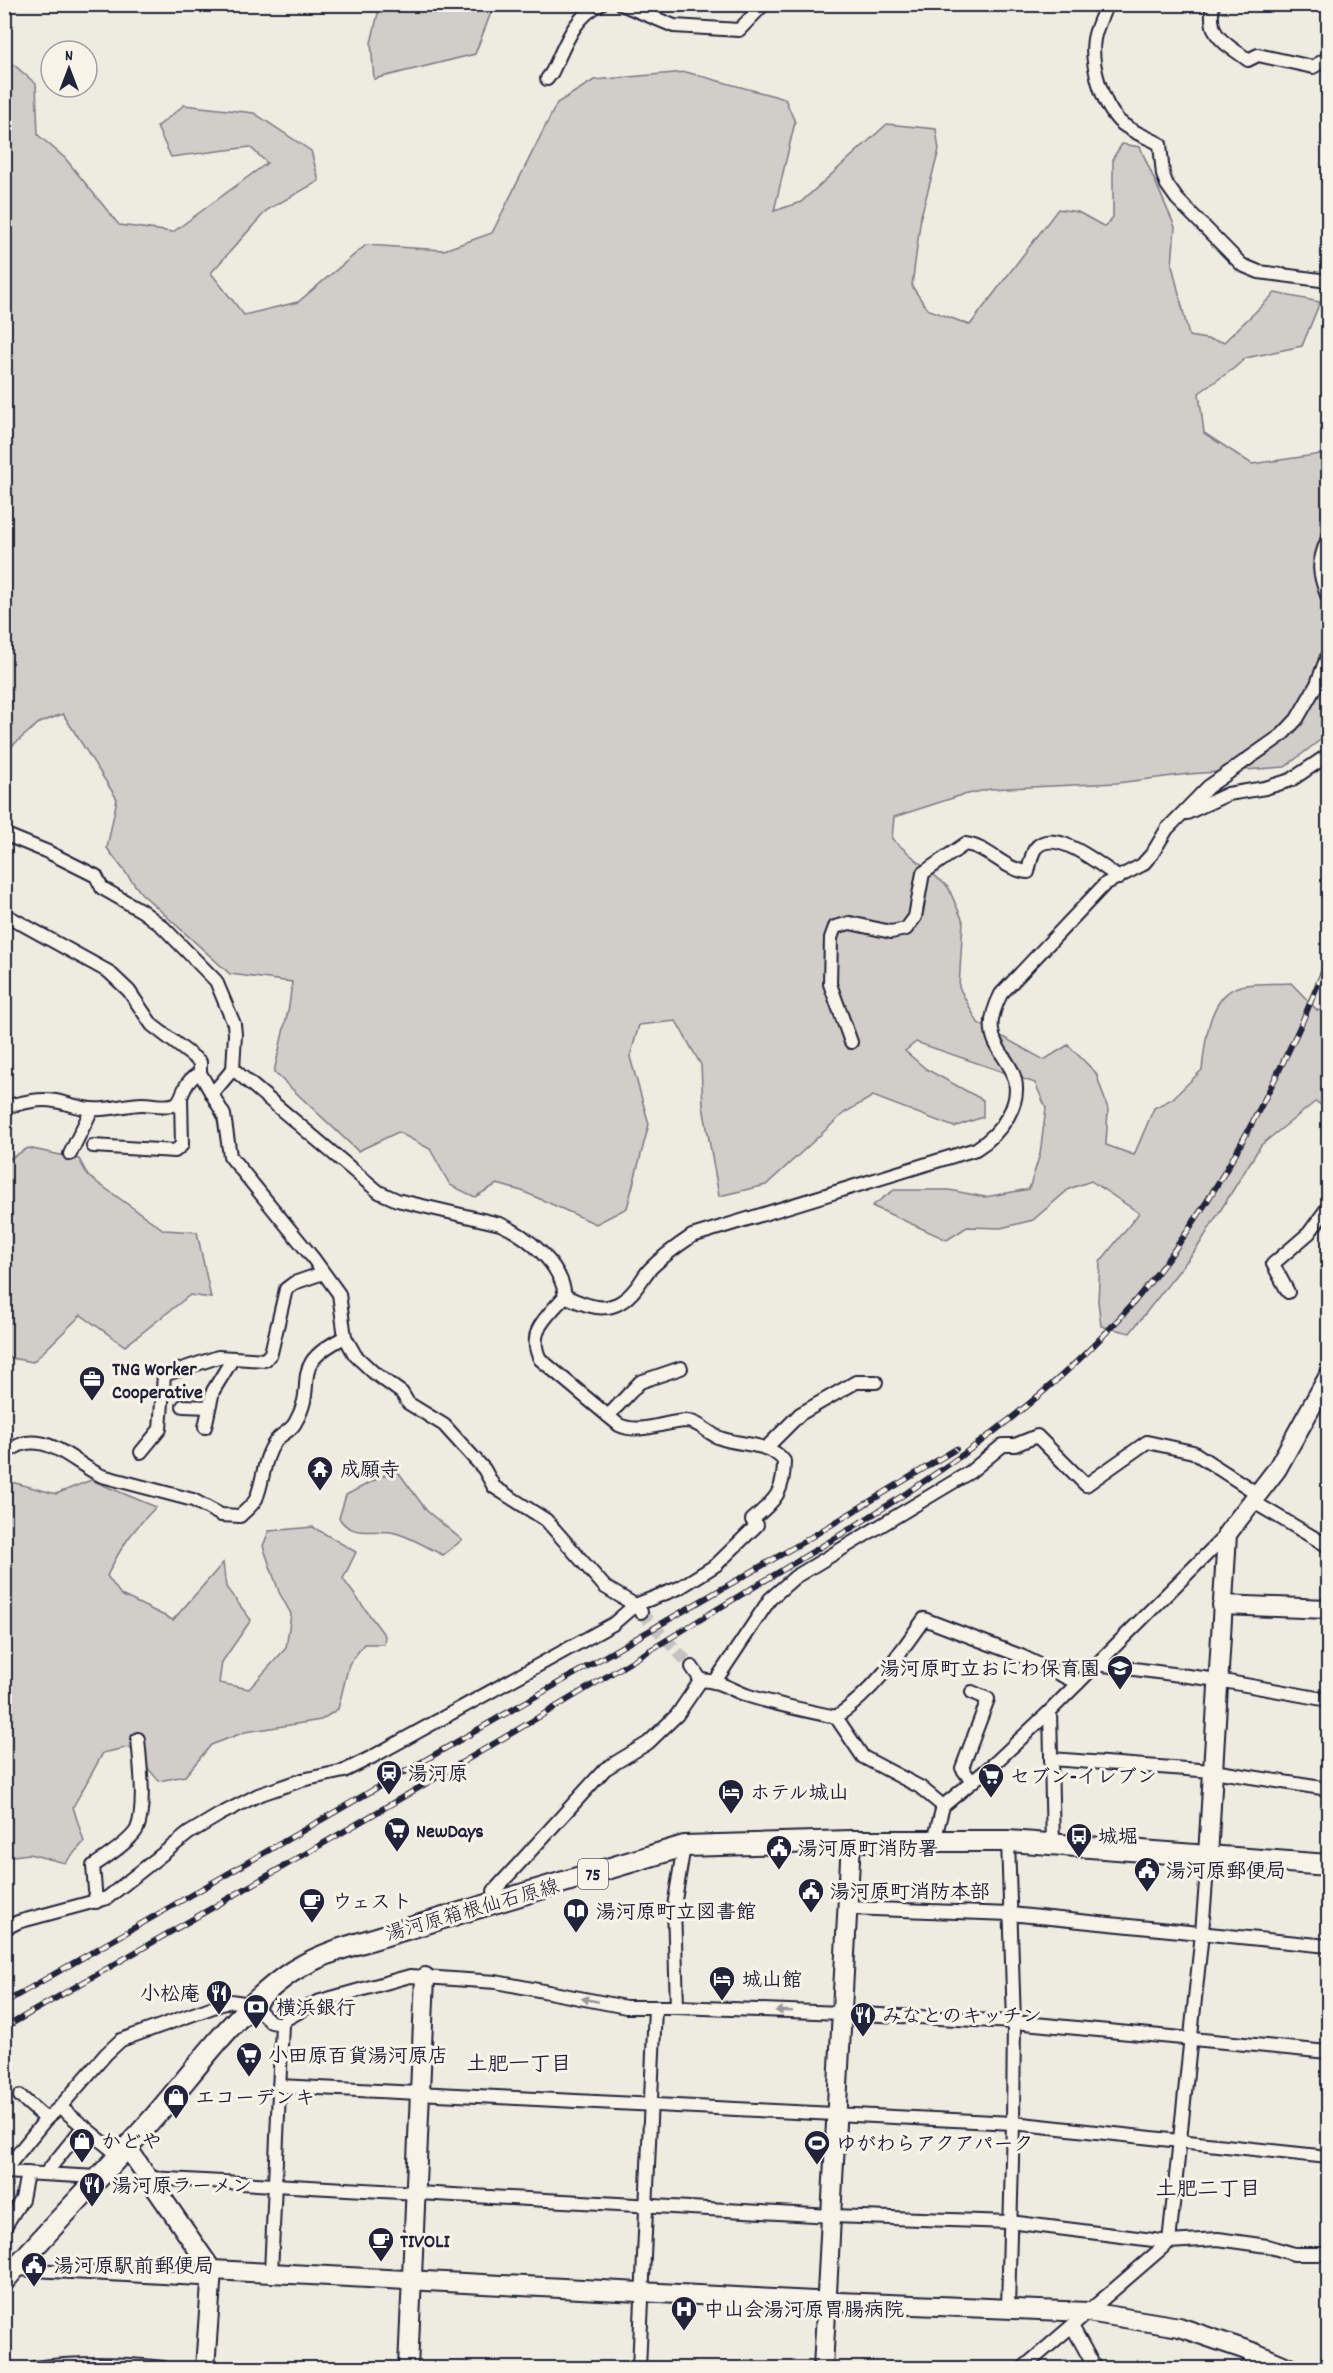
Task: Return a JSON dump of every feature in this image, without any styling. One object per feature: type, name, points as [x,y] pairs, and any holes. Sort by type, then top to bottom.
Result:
[{"type":"main road","name":"湯河原箱根仙石原線","points":[[9,2271],[127,2147],[252,2004],[287,1976],[331,1952],[684,1846],[852,1841],[1008,1841],[1329,1865]]},
{"type":"street","points":[[547,79],[575,24],[588,10],[600,4]]},
{"type":"street","points":[[621,4],[674,26],[739,30],[764,4]]},
{"type":"street","points":[[1107,4],[1093,42],[1098,85],[1110,110],[1121,123],[1160,144],[1163,175],[1177,199],[1242,265],[1258,272],[1329,281]]},
{"type":"street","points":[[1213,4],[1210,18],[1214,34],[1248,60],[1258,55],[1313,67],[1329,58]]},
{"type":"street","points":[[1329,538],[1321,554],[1320,575],[1329,598]]},
{"type":"street","points":[[565,1296],[581,1304],[599,1308],[610,1308],[621,1304],[663,1256],[692,1236],[976,1149],[993,1139],[1008,1117],[1015,1099],[1016,1084],[1013,1072],[998,1048],[992,1030],[994,1011],[1001,994],[1105,884],[1142,865],[1152,854],[1167,829],[1208,787],[1282,735],[1297,719],[1317,684],[1329,654]]},
{"type":"street","points":[[1180,816],[1228,794],[1265,788],[1292,780],[1329,755]]},
{"type":"street","points":[[4,834],[48,852],[96,876],[102,888],[142,911],[189,951],[216,981],[234,1024],[233,1069],[212,1094]]},
{"type":"street","points":[[851,1042],[830,984],[831,938],[835,927],[850,923],[891,932],[906,929],[915,917],[923,873],[965,844],[977,845],[1018,871],[1028,872],[1035,849],[1041,844],[1051,841],[1063,843],[1119,878]]},
{"type":"street","points":[[4,914],[109,972],[129,991],[152,1025],[200,1062],[200,1073],[224,1115],[230,1156],[313,1258],[339,1294],[343,1305],[345,1337],[355,1355],[373,1372],[402,1393],[408,1403],[444,1425],[484,1469],[494,1487],[546,1520],[605,1587],[638,1609]]},
{"type":"street","points":[[233,1069],[379,1192],[397,1200],[500,1224],[516,1231],[549,1262],[564,1285],[565,1296],[536,1332],[534,1341],[540,1359],[626,1429],[691,1421],[719,1438],[766,1448],[779,1454],[784,1461],[782,1487],[776,1498],[739,1532]]},
{"type":"street","points":[[93,1146],[175,1151],[182,1145],[181,1098],[183,1088],[190,1078],[200,1073]]},
{"type":"street","points":[[4,1107],[34,1100],[52,1100],[93,1109],[141,1104],[166,1106],[176,1104],[181,1098]]},
{"type":"street","points":[[70,1154],[93,1109]]},
{"type":"street","points":[[1288,1292],[1273,1264],[1309,1233],[1329,1207]]},
{"type":"street","points":[[141,1452],[160,1429],[164,1375],[218,1357],[265,1360],[271,1353],[285,1289],[294,1283],[323,1273]]},
{"type":"street","points":[[4,1453],[26,1443],[50,1446],[102,1476],[193,1500],[221,1515],[240,1516],[255,1500],[261,1474],[276,1440],[295,1423],[304,1396],[307,1372],[314,1358],[326,1347],[345,1337]]},
{"type":"street","points":[[205,1427],[213,1391],[233,1358]]},
{"type":"street","points":[[608,1416],[640,1382],[681,1368]]},
{"type":"street","points":[[934,1841],[943,1806],[1050,1712],[1227,1534],[1277,1468],[1329,1377]]},
{"type":"street","points":[[766,1448],[800,1414],[856,1382],[876,1382]]},
{"type":"street","points":[[183,1406],[209,1407]]},
{"type":"street","points":[[716,1680],[770,1599],[795,1577],[970,1472],[1003,1445],[1015,1445],[1037,1436],[1086,1485],[1147,1442],[1193,1452],[1255,1498],[1329,1546]]},
{"type":"street","points":[[4,1929],[18,1922],[107,1898],[189,1833],[219,1815],[258,1796],[302,1780],[344,1771],[372,1757],[679,1588],[716,1565],[757,1525],[752,1520]]},
{"type":"street","points":[[1023,2368],[1169,2242],[1202,1933],[1227,1534]]},
{"type":"street","points":[[1222,1605],[1329,1609]]},
{"type":"street","points":[[836,1717],[857,1702],[881,1678],[924,1619],[1021,1656],[1078,1683]]},
{"type":"street","points":[[1096,1664],[1218,1680],[1329,1700]]},
{"type":"street","points":[[692,1667],[701,1680]]},
{"type":"street","points":[[701,1680],[716,1680],[747,1695],[836,1717],[863,1757],[921,1787],[943,1806]]},
{"type":"street","points":[[494,1891],[605,1769],[648,1743],[677,1715],[701,1680]]},
{"type":"street","points":[[972,1692],[988,1699],[962,1768],[972,1782]]},
{"type":"street","points":[[1050,1712],[1053,1845]]},
{"type":"street","points":[[96,1902],[93,1866],[126,1841],[136,1829],[142,1793],[138,1738]]},
{"type":"street","points":[[1051,1759],[1213,1771],[1329,1789]]},
{"type":"street","points":[[823,2368],[852,1841]]},
{"type":"street","points":[[1008,1841],[1014,2022],[1008,2308]]},
{"type":"street","points":[[677,2007],[674,1906],[684,1846]]},
{"type":"street","points":[[848,1908],[1010,1914],[1329,1946]]},
{"type":"street","points":[[271,2273],[282,2024],[286,2019],[317,2002],[410,1976],[496,1982],[626,2007],[843,2013],[1014,2022],[1329,2052]]},
{"type":"street","points":[[408,2368],[425,1977]]},
{"type":"street","points":[[4,2171],[46,2119],[60,2107],[121,2040],[230,2001],[252,2004],[271,2022],[282,2024]]},
{"type":"street","points":[[639,2368],[655,2008]]},
{"type":"street","points":[[279,2086],[1013,2123],[1329,2157]]},
{"type":"street","points":[[20,2096],[46,2119]]},
{"type":"street","points":[[60,2107],[111,2149],[127,2147],[212,2270],[205,2368]]},
{"type":"street","points":[[45,2174],[84,2126]]},
{"type":"street","points":[[4,2171],[98,2177]]},
{"type":"street","points":[[4,2228],[22,2199],[27,2173]]},
{"type":"street","points":[[150,2178],[832,2216],[1010,2222],[1169,2242],[1218,2239],[1267,2246],[1294,2254],[1329,2254]]},
{"type":"street","points":[[9,2271],[201,2278],[212,2270],[1089,2312],[1179,2327],[1251,2360],[1290,2368]]},
{"type":"street","points":[[1072,2326],[1095,2368]]},
{"type":"street","points":[[34,2368],[57,2365],[133,2364],[164,2368]]},
{"type":"shaded area","points":[[380,4],[494,5],[475,54],[374,79],[371,43]]},
{"type":"shaded area","points":[[4,61],[14,65],[36,84],[38,135],[65,158],[119,225],[173,232],[267,163],[250,147],[171,157],[157,127],[184,105],[254,113],[311,151],[319,181],[267,210],[211,273],[244,315],[298,302],[366,245],[444,250],[492,233],[557,103],[594,80],[686,72],[785,99],[795,122],[774,211],[801,202],[887,124],[936,129],[939,150],[921,216],[912,286],[927,309],[970,325],[1058,209],[1078,212],[1105,227],[1113,217],[1113,158],[1122,144],[1140,147],[1175,227],[1172,265],[1189,336],[1224,342],[1275,293],[1320,302],[1302,346],[1246,358],[1199,393],[1204,433],[1252,464],[1328,453],[1328,734],[1285,767],[1189,774],[1117,783],[990,789],[959,796],[894,817],[892,839],[948,887],[963,921],[959,987],[978,1023],[1044,1060],[1068,1045],[1096,1073],[1108,1109],[1106,1145],[1134,1155],[1154,1108],[1172,1099],[1202,1070],[1211,1019],[1216,1006],[1233,989],[1251,984],[1291,983],[1317,1010],[1328,1012],[1328,1107],[1315,1102],[1261,1145],[1197,1248],[1130,1333],[1101,1326],[1098,1301],[1100,1262],[1139,1213],[1091,1181],[1069,1189],[1033,1220],[1001,1228],[967,1227],[947,1240],[872,1206],[894,1190],[949,1190],[985,1197],[1029,1189],[1040,1154],[1046,1108],[1035,1083],[916,1042],[905,1051],[926,1069],[983,1100],[983,1117],[954,1127],[873,1096],[844,1113],[766,1185],[719,1196],[703,1106],[701,1065],[676,1021],[639,1025],[630,1057],[649,1124],[627,1208],[596,1224],[522,1191],[497,1184],[475,1197],[450,1185],[430,1149],[398,1132],[358,1151],[274,1072],[292,982],[230,974],[141,893],[107,848],[117,799],[63,714],[39,723],[5,752]]},
{"type":"shaded area","points":[[28,1148],[79,1159],[88,1176],[164,1230],[197,1232],[211,1298],[190,1295],[125,1346],[81,1315],[33,1362],[5,1357],[4,1162]]},
{"type":"shaded area","points":[[396,1469],[427,1511],[462,1540],[443,1555],[395,1533],[357,1531],[344,1524],[339,1518],[346,1495]]},
{"type":"shaded area","points":[[4,1480],[56,1494],[91,1480],[156,1507],[128,1539],[107,1576],[121,1595],[173,1620],[223,1563],[226,1587],[251,1620],[222,1662],[219,1683],[249,1689],[286,1648],[291,1614],[279,1592],[263,1546],[269,1531],[313,1527],[356,1552],[343,1579],[385,1636],[384,1644],[364,1644],[349,1664],[338,1709],[321,1720],[245,1732],[211,1745],[185,1776],[159,1781],[129,1747],[103,1753],[73,1807],[84,1842],[65,1863],[29,1854],[5,1857]]},
{"type":"tunnel","points":[[641,1612],[692,1667]]},
{"type":"railway","points":[[1191,10],[1196,4]]},
{"type":"railway","points":[[4,2028],[444,1773],[820,1547],[933,1476],[1039,1396],[1088,1351],[1134,1302],[1182,1240],[1244,1139],[1301,1024],[1328,961]]},
{"type":"railway","points":[[4,2003],[803,1542],[956,1449]]},
{"type":"place","name":"TNG Worker Cooperative","points":[[92,1402]]},
{"type":"place","name":"成願寺","points":[[320,1492]]},
{"type":"place","name":"湯河原町立おにわ保育園","points":[[1120,1691]]},
{"type":"place","name":"湯河原","points":[[389,1796]]},
{"type":"place","name":"セブン-イレブン","points":[[991,1799]]},
{"type":"place","name":"ホテル城山","points":[[731,1815]]},
{"type":"place","name":"NewDays","points":[[397,1853]]},
{"type":"place","name":"城堀","points":[[1079,1859]]},
{"type":"place","name":"湯河原町消防署","points":[[779,1871]]},
{"type":"place","name":"湯河原郵便局","points":[[1147,1893]]},
{"type":"place","name":"湯河原町消防本部","points":[[811,1914]]},
{"type":"place","name":"ウェスト","points":[[312,1924]]},
{"type":"place","name":"湯河原町立図書館","points":[[576,1934]]},
{"type":"place","name":"城山館","points":[[722,2002]]},
{"type":"place","name":"小松庵","points":[[219,2016]]},
{"type":"place","name":"横浜銀行","points":[[256,2030]]},
{"type":"place","name":"みなとのキッチン","points":[[863,2038]]},
{"type":"place","name":"小田原百貨湯河原店","points":[[249,2078]]},
{"type":"place","name":"エコーデンキ","points":[[176,2120]]},
{"type":"place","name":"かどや","points":[[82,2164]]},
{"type":"place","name":"ゆがわらアクアパーク","points":[[817,2166]]},
{"type":"place","name":"湯河原ラーメン","points":[[92,2208]]},
{"type":"place","name":"TIVOLI","points":[[381,2263]]},
{"type":"place","name":"湯河原駅前郵便局","points":[[34,2288]]},
{"type":"place","name":"中山会湯河原胃腸病院","points":[[684,2332]]},
{"type":"district","name":"土肥一丁目","points":[[519,2063]]},
{"type":"district","name":"土肥二丁目","points":[[1208,2188]]}]
